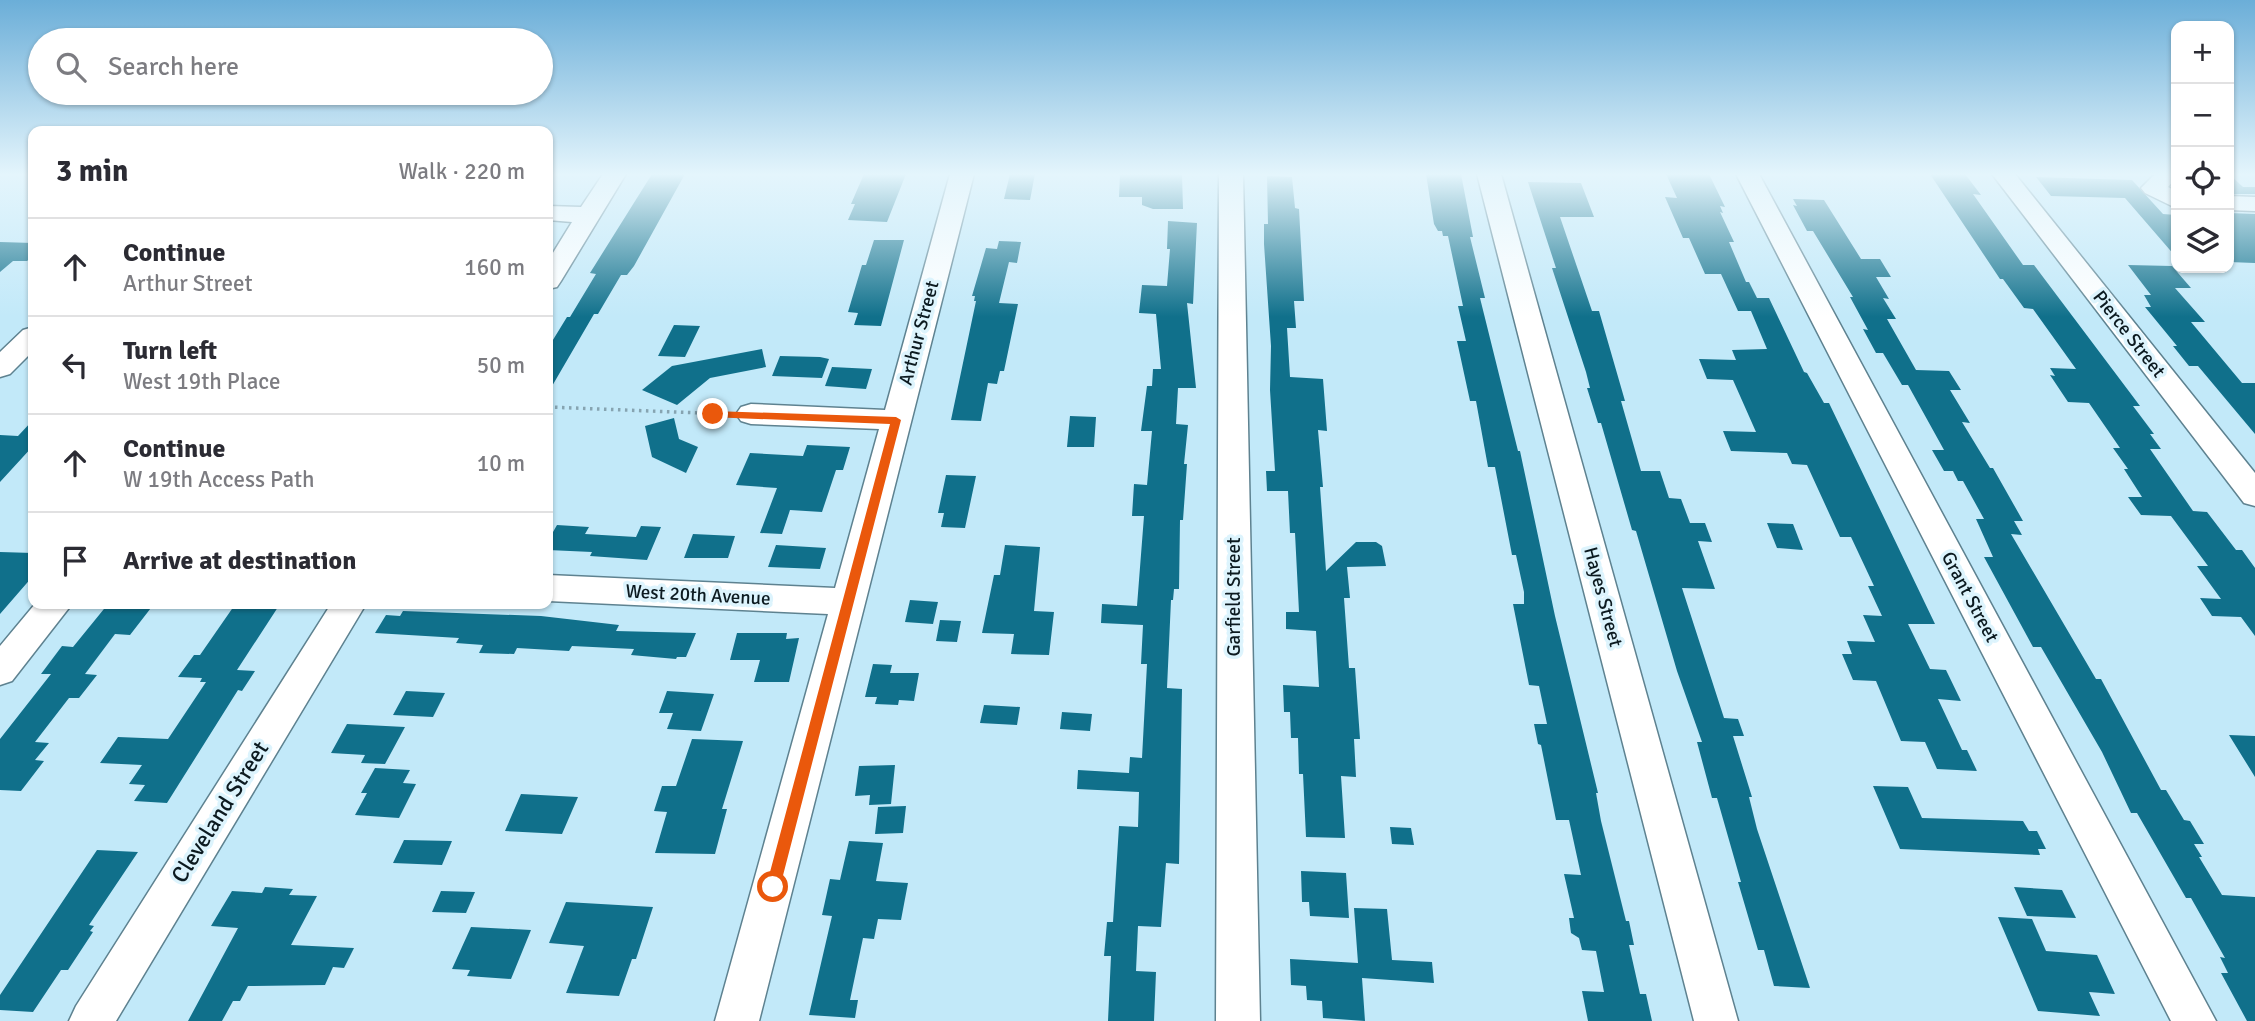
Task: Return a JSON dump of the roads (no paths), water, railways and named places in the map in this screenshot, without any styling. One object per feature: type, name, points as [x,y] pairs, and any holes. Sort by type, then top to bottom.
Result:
[{"type":"street","points":[[553,273],[585,222]]},
{"type":"street","name":"Arthur Street","points":[[737,1021],[949,222]]},
{"type":"street","name":"Garfield Street","points":[[1231,222],[1238,1021]]},
{"type":"street","name":"Hayes Street","points":[[1502,222],[1716,1021]]},
{"type":"street","name":"Grant Street","points":[[1772,222],[2194,1021]]},
{"type":"street","name":"Pierce Street","points":[[2040,222],[2255,495]]},
{"type":"street","points":[[0,368],[28,341]]},
{"type":"street","points":[[751,414],[896,420]]},
{"type":"street","name":"West 20th Avenue","points":[[553,588],[848,602]]},
{"type":"street","points":[[0,671],[51,609]]},
{"type":"street","name":"Cleveland Street","points":[[91,1021],[346,609]]}]
